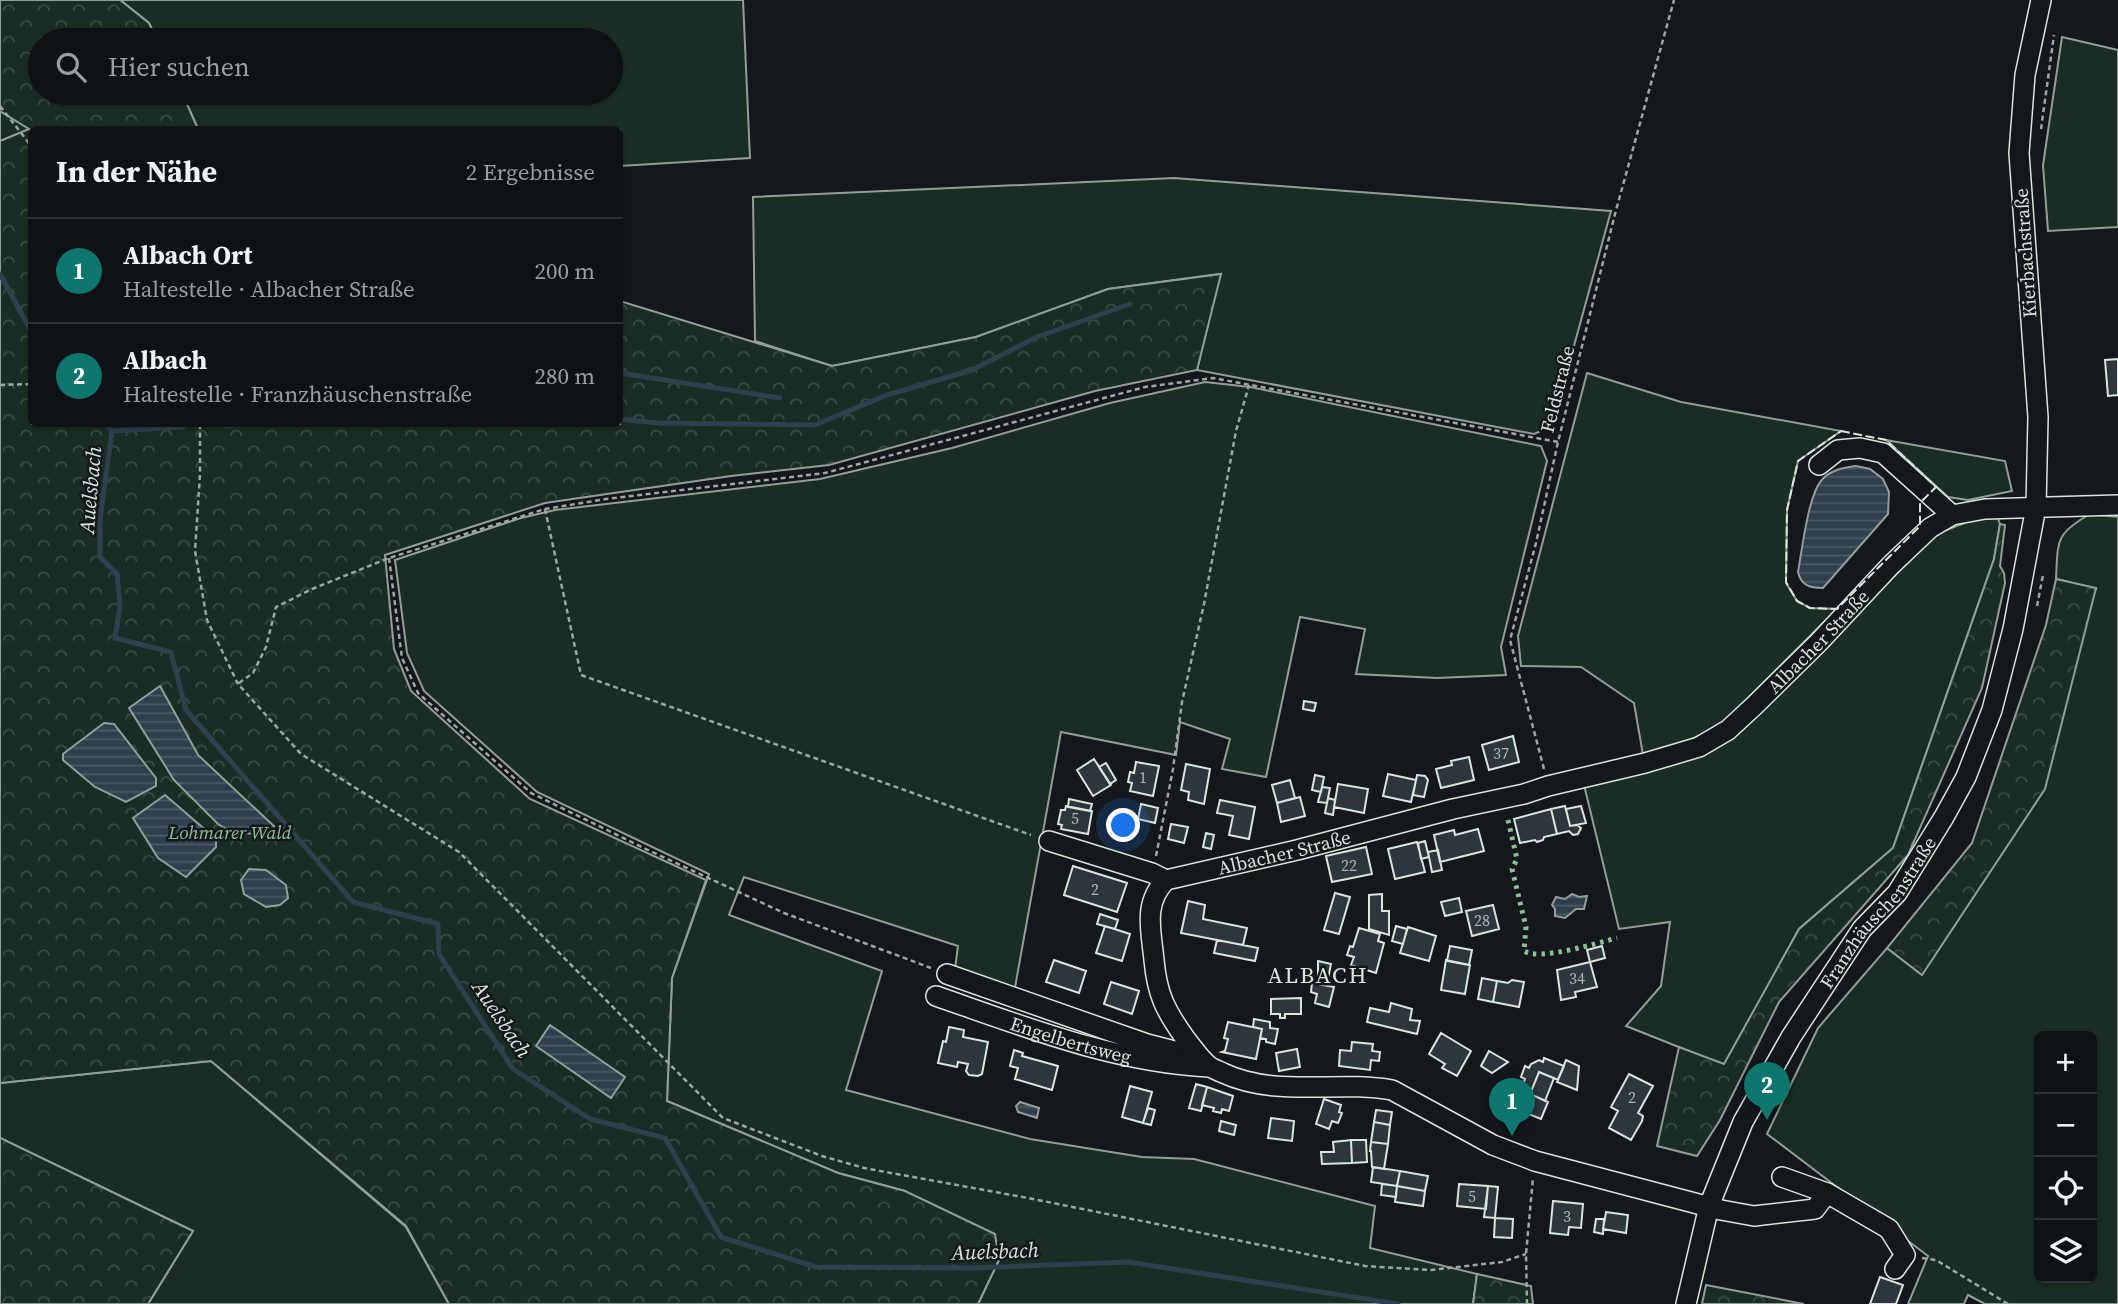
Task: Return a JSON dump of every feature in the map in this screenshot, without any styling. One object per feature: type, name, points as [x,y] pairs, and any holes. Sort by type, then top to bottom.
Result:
[{"type":"street","name":"Kierbachstraße","points":[[2036,507],[2038,417],[2019,153],[2025,75],[2041,0]]},
{"type":"street","points":[[1819,465],[1838,450],[1860,448],[1883,453],[1952,515]]},
{"type":"street","name":"Albacher Straße","points":[[1159,876],[1297,850],[1453,809],[1645,764],[1699,747],[1728,730],[1819,642],[1891,565],[1930,528],[1952,515],[1985,509],[2118,505]]},
{"type":"street","name":"Franzhäuschenstraße","points":[[1686,1304],[1709,1206],[1742,1122],[1791,1037],[1862,929],[1897,892],[1966,777],[1992,710],[2026,566],[2036,507]]},
{"type":"street","points":[[1049,841],[1159,876],[1150,904],[1149,918],[1156,984],[1166,1011],[1195,1050],[1209,1067],[1233,1078],[1286,1087],[1375,1086],[1392,1090],[1493,1146],[1535,1161],[1754,1216],[1815,1209],[1828,1193]]},
{"type":"street","name":"Engelbertsweg","points":[[947,974],[1147,1044],[1174,1051],[1195,1050]]},
{"type":"street","name":"Engelbertsweg","points":[[936,996],[1064,1040],[1173,1065],[1209,1067]]},
{"type":"street","points":[[1782,1177],[1828,1193],[1889,1229],[1900,1262]]},
{"type":"path","name":"Feldstraße","points":[[1548,786],[1510,639],[1536,543],[1558,442],[1615,214],[1674,0]]},
{"type":"path","points":[[2040,131],[2054,36]]},
{"type":"path","points":[[0,106],[28,142]]},
{"type":"path","points":[[238,684],[253,673],[266,647],[276,607],[312,589],[389,558],[501,521],[544,509],[606,499],[825,473],[1146,387],[1213,378],[1558,442]]},
{"type":"path","points":[[0,385],[28,384]]},
{"type":"path","points":[[1159,876],[1182,702],[1204,604],[1236,431],[1249,385]]},
{"type":"path","points":[[200,427],[201,474],[195,551],[207,620],[238,684],[301,754],[459,852],[723,1118],[822,1156],[864,1168],[1365,1266],[1431,1270],[1502,1262],[1526,1254]]},
{"type":"path","points":[[544,509],[581,675],[1049,841]]},
{"type":"path","points":[[389,558],[402,659],[418,693],[531,793],[784,913],[947,974]]},
{"type":"path","points":[[2037,608],[2044,570]]},
{"type":"path","points":[[1527,1304],[1526,1254],[1535,1161]]},
{"type":"path","points":[[1900,1262],[1936,1260],[2008,1304]]},
{"type":"green space","name":"Lohmarer Wald","points":[[0,0],[120,0],[149,23],[151,28],[28,28],[28,105],[187,105],[197,126],[28,126],[28,128],[0,111]]},
{"type":"green space","points":[[120,0],[743,0],[750,158],[623,166],[623,126],[197,126],[187,105],[623,105],[623,28],[151,28],[149,23]]},
{"type":"green space","points":[[2062,37],[2118,50],[2118,227],[2048,231],[2043,165]]},
{"type":"green space","points":[[0,111],[28,128],[28,130],[0,141]]},
{"type":"green space","name":"Lohmarer Wald","points":[[28,129],[28,427],[623,427],[623,302],[832,366],[976,337],[1108,289],[1221,274],[1197,370],[1095,391],[829,465],[545,503],[385,555],[394,649],[411,691],[530,799],[706,880],[672,978],[667,1101],[838,1173],[905,1191],[995,1234],[999,1260],[978,1304],[449,1304],[406,1226],[211,1061],[0,1083],[0,141]]},
{"type":"green space","points":[[1174,178],[1611,211],[1552,426],[1534,434],[1197,370],[1220,274],[1108,289],[976,337],[832,366],[755,341],[753,197]]},
{"type":"green space","points":[[1587,373],[1681,402],[1841,431],[1798,461],[1787,510],[1786,583],[1797,601],[1810,608],[1837,609],[1719,727],[1676,746],[1643,755],[1634,703],[1581,667],[1521,666],[1518,636]]},
{"type":"green space","points":[[1205,382],[1250,387],[1541,446],[1547,461],[1501,647],[1506,675],[1437,678],[1356,674],[1365,629],[1300,617],[1266,777],[1222,769],[1230,739],[1180,722],[1176,755],[1061,732],[1014,993],[955,969],[958,946],[744,877],[729,915],[882,971],[846,1090],[1030,1139],[1142,1157],[1194,1159],[1375,1206],[1370,1248],[1477,1274],[1473,1304],[978,1304],[999,1260],[905,1191],[838,1173],[667,1101],[672,978],[709,874],[537,792],[424,691],[407,653],[395,560],[521,518],[555,510],[820,479],[952,448],[1110,403]]},
{"type":"green space","points":[[1886,440],[2005,461],[2012,491],[1968,500],[1948,497]]},
{"type":"green space","points":[[2090,514],[2118,517],[2118,1304],[1985,1304],[1968,1295],[1964,1304],[1908,1304],[1928,1256],[1767,1134],[1818,1028],[1887,948],[1921,974],[2096,589],[2056,579],[2058,547],[2070,527]]},
{"type":"green space","points":[[1997,516],[2000,524],[1994,559],[1893,848],[1799,929],[1724,1065],[1626,1026],[1661,986],[1670,922],[1619,929],[1584,785],[1692,759],[1737,734],[1936,534],[1967,522]]},
{"type":"green space","points":[[2000,524],[2005,525],[2000,566],[2005,583],[1982,688],[1908,855],[1779,1002],[1720,1120],[1697,1156],[1657,1146],[1679,1047],[1724,1064],[1799,929],[1893,848],[1994,559]]},
{"type":"green space","points":[[2056,579],[2096,588],[2045,789],[1922,975],[1887,948],[1972,843],[2046,625]]},
{"type":"green space","points":[[211,1061],[406,1227],[449,1304],[148,1304],[193,1231],[0,1138],[0,1083]]},
{"type":"green space","points":[[0,1138],[193,1231],[148,1304],[0,1304]]},
{"type":"green space","points":[[1477,1274],[1531,1286],[1533,1304],[1473,1304]]},
{"type":"green space","points":[[1706,1285],[1804,1304],[1702,1304]]},
{"type":"water","points":[[1856,466],[1870,469],[1883,479],[1889,492],[1888,514],[1823,588],[1810,586],[1801,580],[1798,572],[1806,524],[1816,488],[1828,474]]},
{"type":"water","points":[[160,686],[198,755],[276,828],[268,835],[231,832],[218,824],[174,780],[129,708]]},
{"type":"water","points":[[104,723],[114,724],[156,778],[156,786],[126,802],[95,787],[63,760],[63,754]]},
{"type":"water","points":[[165,795],[216,839],[216,847],[186,877],[158,858],[133,818]]},
{"type":"water","points":[[249,869],[266,870],[286,885],[288,898],[280,905],[266,907],[244,894],[241,880]]},
{"type":"water","points":[[1572,894],[1587,896],[1584,909],[1576,909],[1565,918],[1555,916],[1552,905],[1556,897],[1565,899]]},
{"type":"water","points":[[550,1025],[625,1077],[611,1098],[536,1046]]},
{"type":"water","points":[[1020,1102],[1039,1108],[1037,1118],[1018,1112],[1016,1106]]},
{"type":"building","points":[[2118,359],[2118,395],[2108,396],[2105,360]]},
{"type":"building","points":[[1304,701],[1316,703],[1314,711],[1303,709]]},
{"type":"building","points":[[1513,736],[1519,762],[1489,770],[1482,745]]},
{"type":"building","points":[[1469,757],[1474,780],[1441,788],[1436,769],[1452,765],[1451,761]]},
{"type":"building","points":[[1094,759],[1111,785],[1093,796],[1077,770]]},
{"type":"building","points":[[1136,762],[1159,766],[1153,796],[1130,791],[1130,772],[1134,773]]},
{"type":"building","points":[[1106,763],[1116,780],[1110,784],[1099,767]]},
{"type":"building","points":[[1186,764],[1210,769],[1204,804],[1188,800],[1189,792],[1181,790]]},
{"type":"building","points":[[1388,774],[1416,780],[1411,802],[1383,796]]},
{"type":"building","points":[[1315,775],[1324,777],[1321,792],[1312,790]]},
{"type":"building","points":[[1417,775],[1425,776],[1428,780],[1424,797],[1413,795]]},
{"type":"building","points":[[1290,780],[1295,798],[1277,803],[1272,785]]},
{"type":"building","points":[[1338,784],[1368,789],[1364,813],[1334,807]]},
{"type":"building","points":[[1322,787],[1330,788],[1327,803],[1318,802]]},
{"type":"building","points":[[1300,797],[1305,816],[1281,822],[1277,803]]},
{"type":"building","points":[[1328,798],[1335,800],[1333,815],[1325,813]]},
{"type":"building","points":[[1069,799],[1092,804],[1090,811],[1068,807]]},
{"type":"building","points":[[1220,800],[1255,807],[1249,839],[1229,835],[1233,816],[1217,813]]},
{"type":"building","points":[[1141,804],[1158,808],[1155,823],[1138,819]]},
{"type":"building","points":[[1066,806],[1092,811],[1088,834],[1061,829],[1062,825],[1058,824],[1061,810],[1065,810]]},
{"type":"building","points":[[1565,806],[1570,826],[1577,825],[1581,828],[1578,834],[1573,835],[1569,831],[1557,834],[1551,809]]},
{"type":"building","points":[[1581,806],[1586,823],[1570,826],[1566,809]]},
{"type":"building","points":[[1551,809],[1557,834],[1537,842],[1535,840],[1520,843],[1514,819]]},
{"type":"building","points":[[1171,824],[1188,827],[1184,843],[1168,839]]},
{"type":"building","points":[[1478,829],[1484,851],[1440,862],[1434,835],[1454,830],[1455,835]]},
{"type":"building","points":[[1206,833],[1214,835],[1211,849],[1203,847]]},
{"type":"building","points":[[1425,841],[1429,857],[1421,859],[1418,843]]},
{"type":"building","points":[[1417,842],[1425,872],[1395,879],[1388,849]]},
{"type":"building","points":[[1366,847],[1372,874],[1332,882],[1326,856]]},
{"type":"building","points":[[1438,850],[1442,870],[1432,872],[1428,852]]},
{"type":"building","points":[[1073,866],[1127,883],[1117,912],[1064,895]]},
{"type":"building","points":[[1335,893],[1350,897],[1339,934],[1324,930]]},
{"type":"building","points":[[1382,894],[1382,911],[1389,911],[1389,935],[1369,929],[1369,895]]},
{"type":"building","points":[[1459,898],[1462,912],[1445,916],[1441,902]]},
{"type":"building","points":[[1188,901],[1205,905],[1203,919],[1247,928],[1243,945],[1181,933]]},
{"type":"building","points":[[1493,905],[1499,929],[1472,936],[1466,911]]},
{"type":"building","points":[[1100,914],[1118,920],[1115,929],[1097,924]]},
{"type":"building","points":[[1105,926],[1130,934],[1122,961],[1096,953]]},
{"type":"building","points":[[1396,926],[1407,929],[1403,944],[1392,941]]},
{"type":"building","points":[[1408,927],[1436,936],[1429,961],[1400,953]]},
{"type":"building","points":[[1359,928],[1380,934],[1378,941],[1384,943],[1376,973],[1351,965],[1354,957],[1347,955],[1350,946],[1353,947]]},
{"type":"building","points":[[1217,940],[1258,948],[1255,961],[1214,953]]},
{"type":"building","points":[[1450,946],[1472,950],[1469,965],[1447,961]]},
{"type":"building","points":[[1602,946],[1605,958],[1590,962],[1587,950]]},
{"type":"building","points":[[1054,960],[1086,971],[1079,993],[1046,982]]},
{"type":"building","points":[[1446,960],[1470,965],[1465,994],[1441,990]]},
{"type":"building","points":[[1318,961],[1331,964],[1328,979],[1318,976]]},
{"type":"building","points":[[1590,962],[1597,987],[1575,992],[1576,997],[1561,1000],[1557,970]]},
{"type":"building","points":[[1354,966],[1365,969],[1362,976],[1351,973]]},
{"type":"building","points":[[1482,978],[1497,981],[1493,1002],[1478,999]]},
{"type":"building","points":[[1512,980],[1524,982],[1519,1007],[1493,1002],[1497,981],[1508,983]]},
{"type":"building","points":[[1111,982],[1139,991],[1132,1014],[1104,1004]]},
{"type":"building","points":[[1312,983],[1334,987],[1329,1007],[1315,1003],[1317,994],[1311,992]]},
{"type":"building","points":[[1301,998],[1301,1014],[1285,1014],[1285,1018],[1280,1018],[1280,1014],[1271,1014],[1271,999]]},
{"type":"building","points":[[1391,1003],[1412,1009],[1410,1020],[1420,1021],[1417,1034],[1367,1022],[1370,1008],[1389,1012]]},
{"type":"building","points":[[1254,1019],[1270,1022],[1270,1028],[1278,1029],[1275,1044],[1260,1038],[1262,1029],[1253,1027]]},
{"type":"building","points":[[1228,1022],[1262,1029],[1256,1059],[1222,1052],[1225,1051],[1228,1039],[1224,1038]]},
{"type":"building","points":[[949,1027],[964,1030],[963,1037],[988,1042],[982,1074],[969,1075],[966,1071],[968,1064],[958,1062],[957,1067],[938,1063]]},
{"type":"building","points":[[1441,1033],[1471,1051],[1457,1076],[1442,1068],[1445,1064],[1429,1054]]},
{"type":"building","points":[[1352,1042],[1373,1044],[1372,1051],[1380,1052],[1379,1061],[1371,1060],[1370,1070],[1339,1066],[1340,1050],[1351,1051]]},
{"type":"building","points":[[1297,1049],[1300,1067],[1279,1071],[1276,1053]]},
{"type":"building","points":[[1014,1050],[1023,1053],[1022,1056],[1058,1066],[1052,1090],[1015,1079],[1018,1068],[1010,1066]]},
{"type":"building","points":[[1489,1051],[1508,1062],[1492,1073],[1481,1066]]},
{"type":"building","points":[[1544,1058],[1564,1066],[1558,1080],[1539,1072],[1530,1094],[1521,1090],[1525,1079],[1521,1077],[1525,1066],[1529,1068],[1539,1060],[1543,1062]]},
{"type":"building","points":[[1566,1060],[1579,1066],[1577,1090],[1557,1082]]},
{"type":"building","points":[[1539,1072],[1554,1078],[1545,1101],[1530,1094]]},
{"type":"building","points":[[1629,1074],[1653,1086],[1638,1113],[1643,1116],[1642,1121],[1631,1140],[1609,1128],[1618,1111],[1611,1107]]},
{"type":"building","points":[[1196,1084],[1207,1087],[1201,1111],[1189,1108]]},
{"type":"building","points":[[1130,1086],[1152,1092],[1143,1123],[1122,1117]]},
{"type":"building","points":[[1207,1087],[1233,1096],[1229,1111],[1222,1109],[1221,1113],[1202,1105]]},
{"type":"building","points":[[1528,1093],[1548,1102],[1541,1119],[1521,1111]]},
{"type":"building","points":[[1324,1099],[1341,1105],[1339,1112],[1342,1113],[1338,1123],[1332,1121],[1329,1129],[1316,1124]]},
{"type":"building","points":[[1148,1108],[1155,1110],[1151,1125],[1143,1123]]},
{"type":"building","points":[[1376,1110],[1392,1112],[1390,1125],[1374,1122]]},
{"type":"building","points":[[1271,1118],[1294,1121],[1292,1141],[1268,1138]]},
{"type":"building","points":[[1221,1121],[1236,1125],[1234,1135],[1219,1131]]},
{"type":"building","points":[[1374,1122],[1390,1125],[1388,1144],[1371,1142]]},
{"type":"building","points":[[1351,1140],[1366,1140],[1367,1162],[1352,1163]]},
{"type":"building","points":[[1351,1140],[1352,1163],[1322,1164],[1321,1152],[1334,1152],[1333,1142]]},
{"type":"building","points":[[1371,1142],[1388,1144],[1384,1169],[1372,1167]]},
{"type":"building","points":[[1373,1167],[1400,1171],[1397,1186],[1371,1182]]},
{"type":"building","points":[[1400,1171],[1428,1176],[1425,1191],[1397,1186]]},
{"type":"building","points":[[1382,1184],[1397,1186],[1396,1197],[1381,1195]]},
{"type":"building","points":[[1459,1184],[1488,1186],[1486,1209],[1457,1206]]},
{"type":"building","points":[[1397,1186],[1425,1191],[1423,1206],[1395,1202]]},
{"type":"building","points":[[1488,1186],[1498,1187],[1495,1218],[1484,1217]]},
{"type":"building","points":[[1553,1201],[1583,1204],[1581,1228],[1569,1227],[1568,1235],[1550,1233]]},
{"type":"building","points":[[1606,1212],[1628,1215],[1626,1233],[1603,1229]]},
{"type":"building","points":[[1495,1218],[1513,1219],[1512,1238],[1494,1237]]},
{"type":"building","points":[[1596,1219],[1604,1219],[1603,1234],[1594,1232]]},
{"type":"building","points":[[1880,1277],[1903,1285],[1896,1304],[1870,1304]]},
{"type":"waterway","name":"Auelsbach","points":[[0,274],[28,326]]},
{"type":"waterway","points":[[623,419],[658,423],[815,425],[887,395],[972,370],[1037,337],[1130,304]]},
{"type":"waterway","points":[[623,373],[780,398]]},
{"type":"waterway","name":"Auelsbach","points":[[109,427],[112,431],[100,520],[100,557],[117,574],[120,606],[115,638],[171,652],[186,710],[353,902],[438,924],[439,954],[513,1069],[590,1119],[665,1138],[721,1237],[816,1267],[972,1268],[1128,1262],[1398,1304]]},
{"type":"waterway","points":[[112,431],[183,427]]},
{"type":"hedge","points":[[1508,820],[1517,859],[1512,869],[1526,927],[1524,951],[1532,954],[1555,953],[1617,938]]},
{"type":"fence","points":[[1841,431],[1886,440],[1936,487],[1920,503],[1920,526],[1837,609],[1810,608],[1797,601],[1786,582],[1787,510],[1798,461],[1841,431]]},
{"type":"place","name":"Albach","points":[[1767,1120]]},
{"type":"place","name":"Albach Ort","points":[[1512,1136]]},
{"type":"district","name":"ALBACH","points":[[1318,975]]}]
